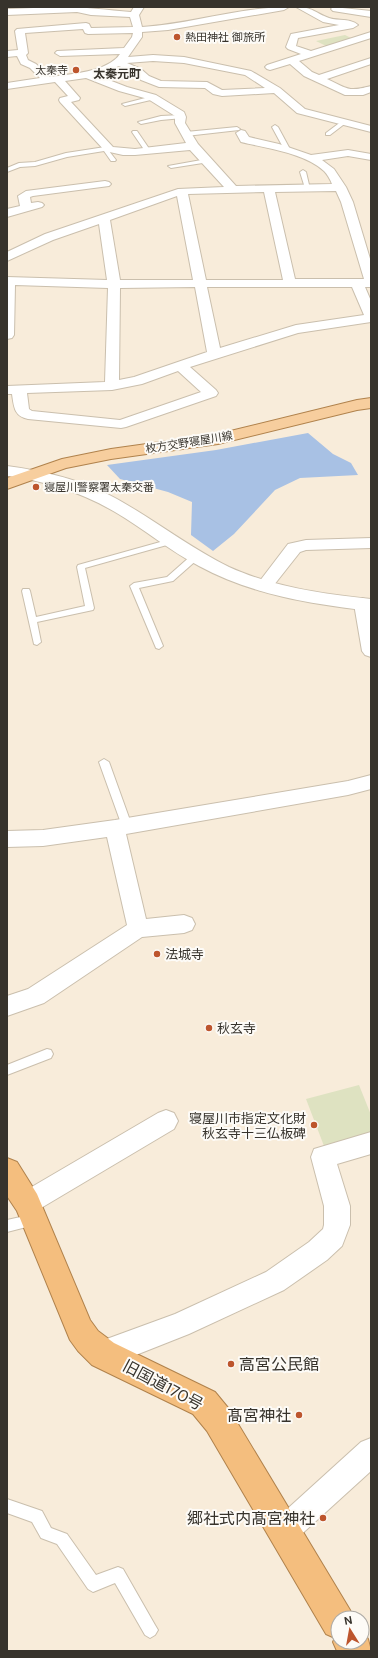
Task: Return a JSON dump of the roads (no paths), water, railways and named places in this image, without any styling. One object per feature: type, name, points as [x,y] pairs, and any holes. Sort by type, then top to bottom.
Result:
[{"type":"highway","name":"旧国道170号","points":[[7,1171],[22,1216],[80,1330],[103,1354],[204,1403],[218,1420],[331,1610]]},
{"type":"main road","name":"枚方交野寝屋川線","points":[[7,484],[62,464],[111,454],[218,440],[334,410],[371,403]]},
{"type":"street","points":[[221,7],[239,13]]},
{"type":"street","points":[[7,54],[23,53],[20,31],[86,26],[88,31],[138,30],[168,27],[239,13],[284,7]]},
{"type":"street","points":[[301,7],[326,20],[341,21],[371,31]]},
{"type":"street","points":[[332,7],[350,12],[371,14]]},
{"type":"street","points":[[7,12],[82,8],[136,11],[138,30],[137,37],[120,62]]},
{"type":"street","points":[[311,54],[291,48],[294,36],[353,25]]},
{"type":"street","points":[[270,67],[371,35]]},
{"type":"street","points":[[345,44],[364,51]]},
{"type":"street","points":[[60,54],[128,52]]},
{"type":"street","points":[[20,53],[24,62],[33,66],[53,80],[75,98],[64,100],[108,149],[123,152],[193,146]]},
{"type":"street","points":[[7,86],[87,75],[120,62],[147,57],[166,57],[218,66],[254,76],[276,90],[301,111],[371,129]]},
{"type":"street","points":[[292,60],[308,74],[349,93],[369,91]]},
{"type":"street","points":[[318,79],[371,61]]},
{"type":"street","points":[[120,62],[138,71],[145,78],[166,85],[207,85],[217,92],[222,93],[276,90]]},
{"type":"street","points":[[87,75],[123,89],[153,98],[180,114],[180,123],[193,146],[233,190]]},
{"type":"street","points":[[7,335],[8,281],[114,284],[371,283],[347,202],[328,168],[311,158],[258,141],[245,140],[239,131]]},
{"type":"street","points":[[311,158],[348,153],[370,155]]},
{"type":"street","points":[[26,208],[24,196],[30,193],[105,184]]},
{"type":"street","points":[[7,258],[49,237],[182,191],[340,188]]},
{"type":"street","points":[[269,189],[290,284]]},
{"type":"street","points":[[182,191],[199,284],[214,354]]},
{"type":"street","points":[[7,213],[40,205]]},
{"type":"street","points":[[104,218],[114,284],[112,386]]},
{"type":"street","points":[[356,236],[371,236]]},
{"type":"street","points":[[180,366],[212,392],[120,424],[28,415],[22,411],[13,390],[112,386],[137,381],[214,354],[296,329],[371,316],[357,284]]},
{"type":"street","points":[[7,471],[32,474],[72,486],[111,503],[196,556],[242,579],[289,594],[334,602],[366,604],[371,651]]},
{"type":"street","points":[[264,586],[294,548],[306,544],[371,543]]},
{"type":"street","points":[[7,839],[43,838],[121,827],[348,788],[371,782]]},
{"type":"street","points":[[121,827],[138,929]]},
{"type":"street","points":[[7,1006],[36,996],[138,929],[184,924]]},
{"type":"street","points":[[22,1216],[166,1121]]},
{"type":"street","points":[[103,1354],[180,1325],[275,1280],[318,1251],[333,1237],[337,1225],[337,1206],[323,1157],[371,1143]]},
{"type":"street","points":[[284,1531],[371,1452]]},
{"type":"lane","points":[[125,104],[153,98]]},
{"type":"lane","points":[[141,122],[161,118],[181,117]]},
{"type":"lane","points":[[328,134],[344,122]]},
{"type":"lane","points":[[275,127],[288,151]]},
{"type":"lane","points":[[186,134],[239,131]]},
{"type":"lane","points":[[135,132],[147,150]]},
{"type":"lane","points":[[7,170],[19,164],[35,164],[66,155],[108,149],[113,160]]},
{"type":"lane","points":[[171,166],[207,161]]},
{"type":"lane","points":[[303,172],[308,188]]},
{"type":"lane","points":[[33,620],[90,608],[81,568],[171,541]]},
{"type":"lane","points":[[159,646],[134,586],[170,579],[196,556]]},
{"type":"lane","points":[[26,590],[37,642]]},
{"type":"lane","points":[[104,762],[121,827]]},
{"type":"lane","points":[[7,1070],[47,1054]]},
{"type":"lane","points":[[7,1506],[37,1516],[46,1533],[62,1539],[93,1584],[118,1574],[150,1630]]},
{"type":"water","points":[[308,433],[333,454],[351,463],[358,475],[300,478],[275,490],[234,534],[213,551],[191,535],[192,502],[168,492],[120,479],[107,465],[216,450]]},
{"type":"place","name":"熱田神社 御旅所","points":[[177,37]]},
{"type":"place","name":"太秦寺","points":[[76,70]]},
{"type":"place","name":"寝屋川警察署太秦交番","points":[[36,487]]},
{"type":"place","name":"法城寺","points":[[157,954]]},
{"type":"place","name":"秋玄寺","points":[[209,1028]]},
{"type":"place","name":"寝屋川市指定文化財 秋玄寺十三仏板碑","points":[[314,1125]]},
{"type":"place","name":"高宮公民館","points":[[231,1364]]},
{"type":"place","name":"髙宮神社","points":[[299,1415]]},
{"type":"place","name":"郷社式内髙宮神社","points":[[323,1518]]},
{"type":"district","name":"太秦元町","points":[[117,74]]}]
